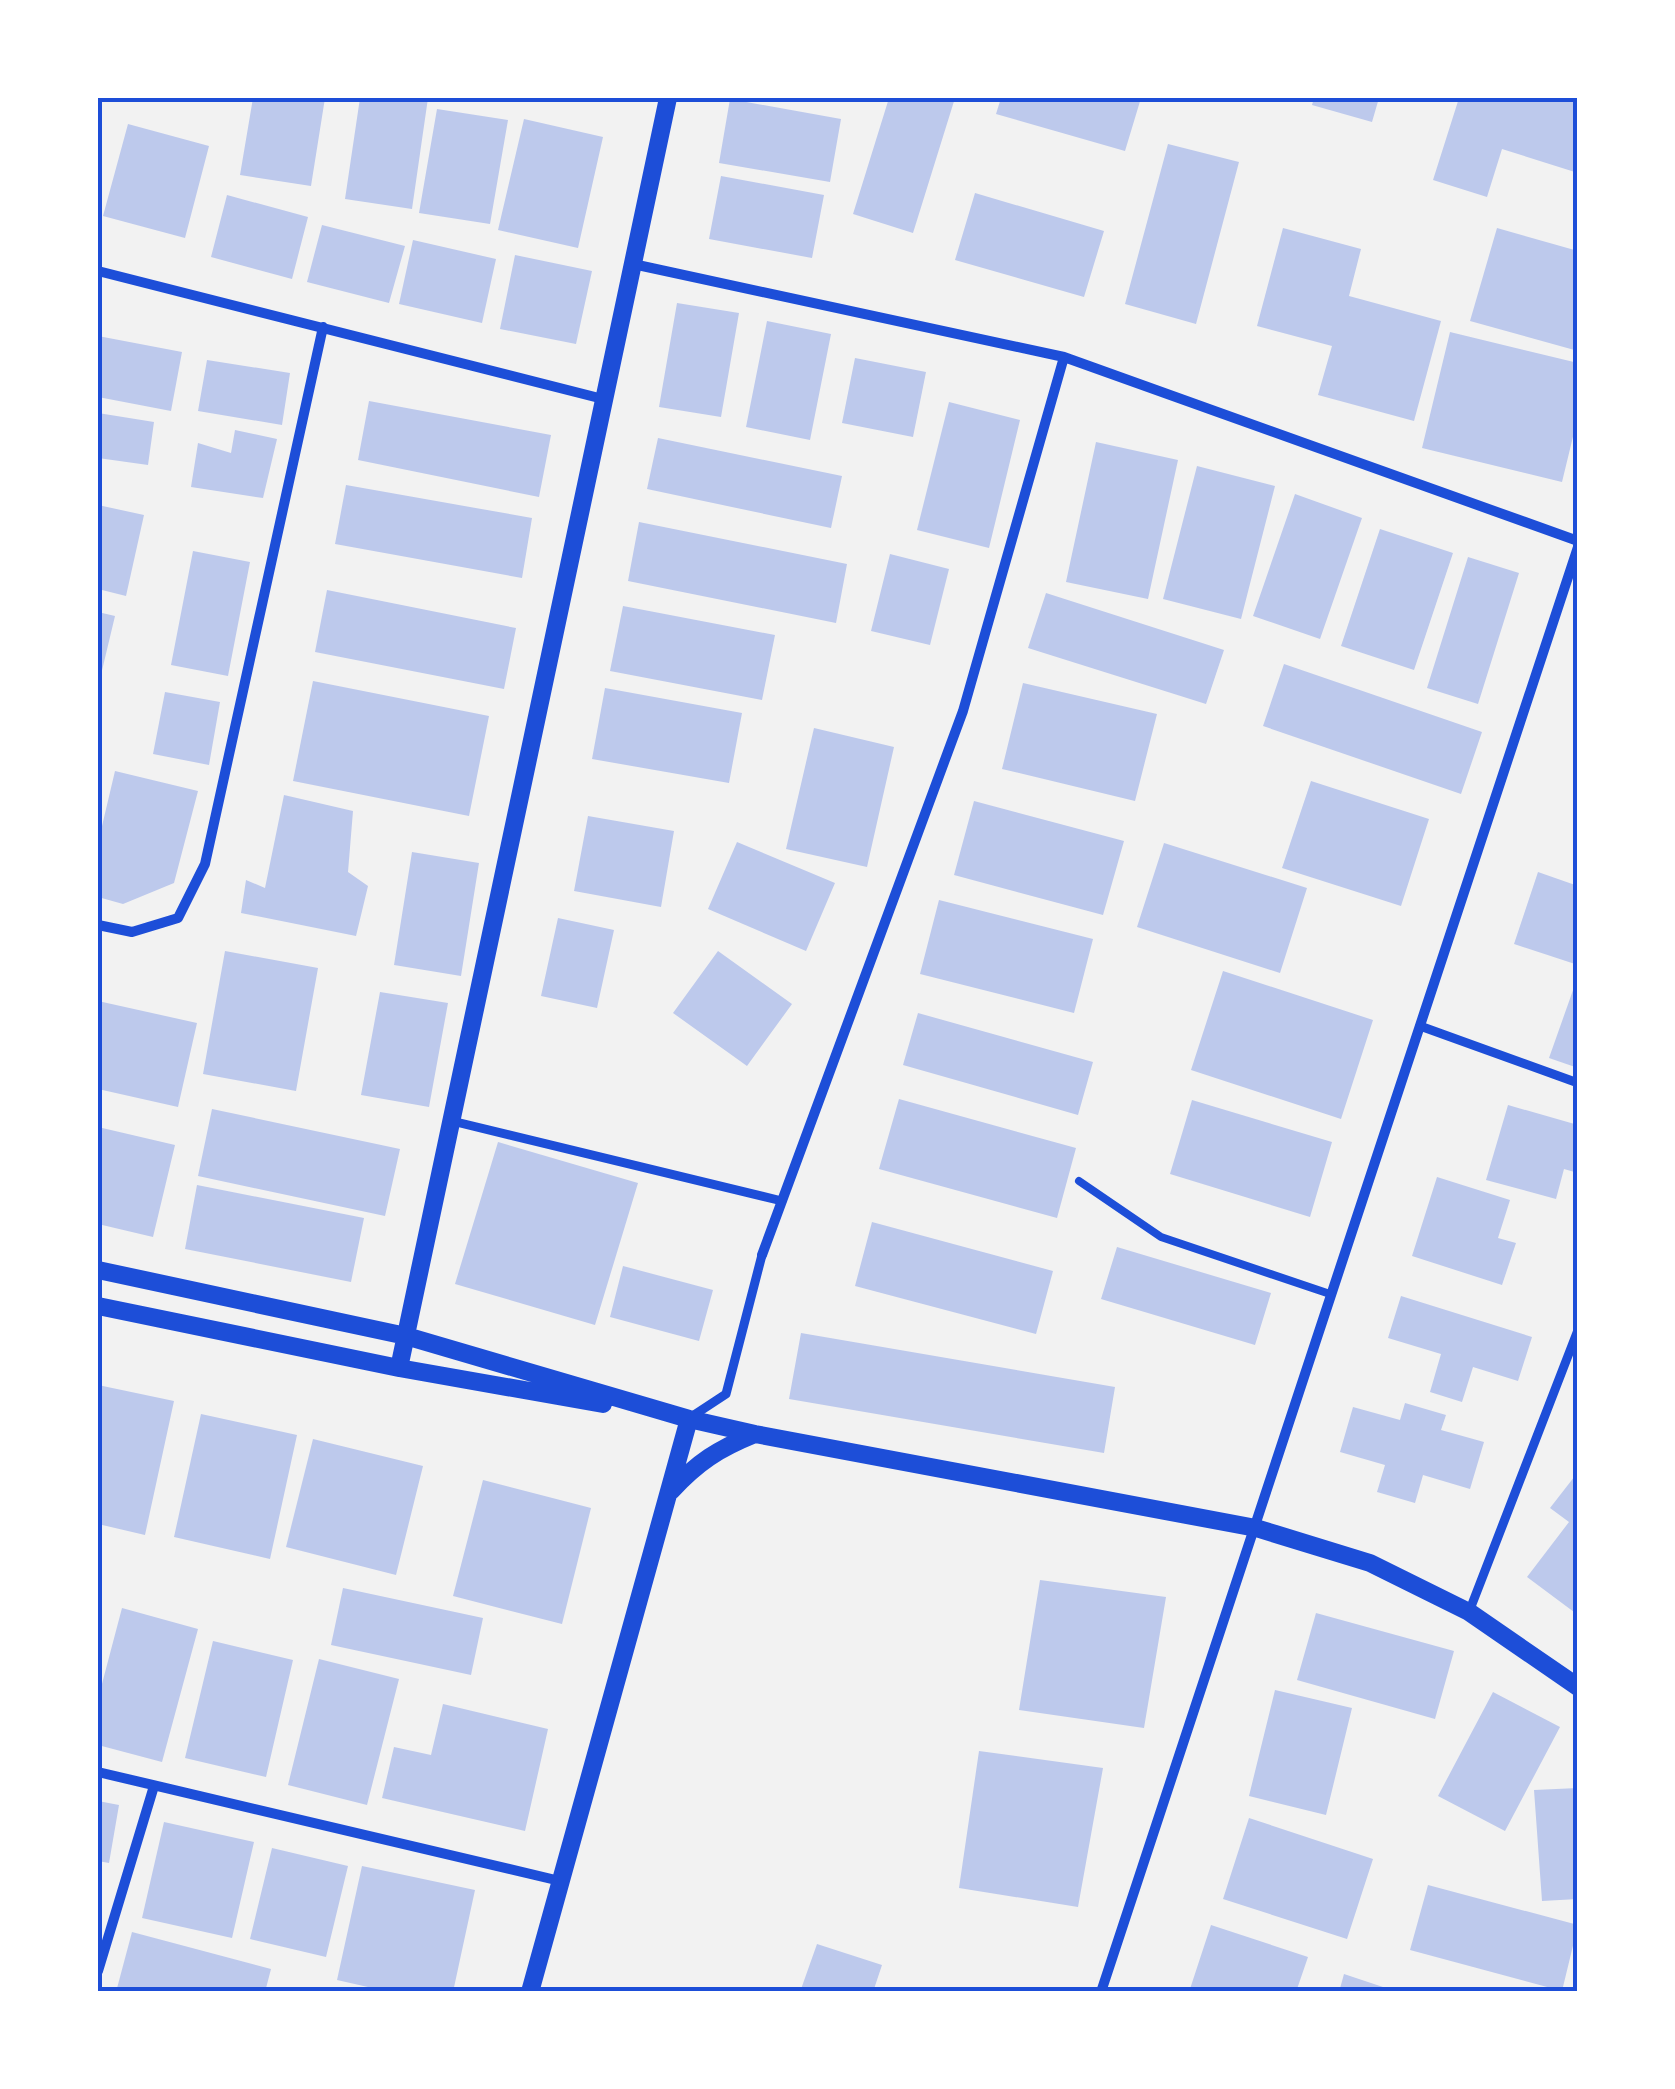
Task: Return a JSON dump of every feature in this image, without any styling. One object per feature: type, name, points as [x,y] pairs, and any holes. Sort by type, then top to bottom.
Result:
[{"type":"street","points":[[399,1368],[668,98]]},
{"type":"street","points":[[633,264],[1064,358],[1578,544],[1101,1992]]},
{"type":"street","points":[[98,271],[603,399]]},
{"type":"street","points":[[98,925],[132,932],[178,918],[205,864],[323,327]]},
{"type":"street","points":[[530,1992],[689,1419],[726,1394],[762,1255],[963,711],[1064,358]]},
{"type":"street","points":[[1420,1026],[1578,1083]]},
{"type":"street","points":[[452,1121],[782,1201]]},
{"type":"street","points":[[98,1270],[406,1336],[689,1419]]},
{"type":"street","points":[[98,1306],[399,1368],[689,1419],[1256,1528],[1370,1563],[1468,1612],[1578,1687]]},
{"type":"street","points":[[1468,1612],[1578,1330]]},
{"type":"street","points":[[668,1495],[696,1464],[755,1434]]},
{"type":"street","points":[[98,1772],[560,1882]]},
{"type":"street","points":[[98,1971],[154,1786]]},
{"type":"lane","points":[[1079,1180],[1161,1237],[1330,1294]]},
{"type":"building","points":[[253,98],[325,98],[311,186],[240,175]]},
{"type":"building","points":[[360,98],[428,98],[412,209],[345,199]]},
{"type":"building","points":[[889,98],[955,98],[913,233],[853,214]]},
{"type":"building","points":[[1001,98],[1141,98],[1125,151],[996,114]]},
{"type":"building","points":[[1314,98],[1379,98],[1372,122],[1312,105]]},
{"type":"building","points":[[1459,98],[1504,98],[1517,102],[1518,98],[1578,98],[1578,173],[1502,149],[1487,197],[1433,180]]},
{"type":"building","points":[[730,99],[841,119],[830,182],[719,163]]},
{"type":"building","points":[[437,109],[508,120],[490,224],[419,213]]},
{"type":"building","points":[[524,119],[603,137],[578,248],[498,230]]},
{"type":"building","points":[[128,124],[209,146],[185,238],[103,216]]},
{"type":"building","points":[[1168,144],[1239,162],[1196,324],[1125,304]]},
{"type":"building","points":[[721,176],[824,195],[812,258],[709,239]]},
{"type":"building","points":[[975,193],[1104,231],[1084,297],[955,260]]},
{"type":"building","points":[[227,195],[308,217],[292,279],[211,257]]},
{"type":"building","points":[[322,225],[405,246],[389,303],[307,282]]},
{"type":"building","points":[[1283,228],[1361,249],[1349,296],[1441,321],[1414,421],[1318,395],[1332,346],[1257,326]]},
{"type":"building","points":[[1497,228],[1578,251],[1578,351],[1470,321]]},
{"type":"building","points":[[413,240],[496,259],[482,323],[399,304]]},
{"type":"building","points":[[515,255],[592,271],[576,344],[500,329]]},
{"type":"building","points":[[677,303],[739,313],[721,417],[659,407]]},
{"type":"building","points":[[767,321],[831,334],[810,440],[746,427]]},
{"type":"building","points":[[1450,332],[1578,363],[1578,416],[1562,482],[1422,448]]},
{"type":"building","points":[[98,336],[182,352],[171,411],[98,397]]},
{"type":"building","points":[[855,358],[926,372],[913,437],[842,423]]},
{"type":"building","points":[[207,360],[290,373],[282,425],[198,411]]},
{"type":"building","points":[[369,401],[551,435],[539,497],[358,460]]},
{"type":"building","points":[[949,402],[1020,420],[989,548],[917,530]]},
{"type":"building","points":[[98,413],[154,422],[148,465],[98,458]]},
{"type":"building","points":[[235,430],[277,439],[263,498],[191,487],[198,443],[231,453]]},
{"type":"building","points":[[658,438],[842,476],[831,528],[647,489]]},
{"type":"building","points":[[1096,442],[1178,460],[1148,599],[1066,582]]},
{"type":"building","points":[[1197,466],[1275,486],[1241,619],[1163,599]]},
{"type":"building","points":[[346,485],[532,518],[522,578],[335,544]]},
{"type":"building","points":[[1295,494],[1362,518],[1320,639],[1253,616]]},
{"type":"building","points":[[98,505],[144,515],[126,596],[98,589]]},
{"type":"building","points":[[639,522],[847,564],[836,623],[628,581]]},
{"type":"building","points":[[1380,529],[1453,553],[1414,670],[1341,646]]},
{"type":"building","points":[[193,551],[250,562],[228,676],[171,665]]},
{"type":"building","points":[[890,554],[949,569],[930,645],[871,631]]},
{"type":"building","points":[[1468,557],[1519,573],[1478,704],[1427,688]]},
{"type":"building","points":[[327,590],[516,628],[504,689],[315,652]]},
{"type":"building","points":[[1046,593],[1224,650],[1206,704],[1028,648]]},
{"type":"building","points":[[623,606],[775,635],[762,700],[610,671]]},
{"type":"building","points":[[98,612],[115,616],[99,683],[98,683]]},
{"type":"building","points":[[1284,664],[1482,732],[1461,794],[1263,726]]},
{"type":"building","points":[[313,681],[489,716],[469,816],[293,781]]},
{"type":"building","points":[[1023,683],[1157,714],[1135,801],[1002,769]]},
{"type":"building","points":[[605,688],[742,713],[729,783],[592,759]]},
{"type":"building","points":[[165,692],[220,702],[209,765],[153,754]]},
{"type":"building","points":[[814,728],[894,747],[867,867],[786,849]]},
{"type":"building","points":[[115,771],[198,791],[174,883],[123,904],[98,897],[98,843]]},
{"type":"building","points":[[1311,781],[1429,819],[1401,906],[1282,868]]},
{"type":"building","points":[[284,795],[353,811],[348,872],[368,886],[356,936],[241,913],[246,880],[265,888]]},
{"type":"building","points":[[974,801],[1124,841],[1103,915],[954,875]]},
{"type":"building","points":[[588,816],[674,831],[661,907],[574,891]]},
{"type":"building","points":[[737,842],[835,883],[806,951],[708,909]]},
{"type":"building","points":[[1164,843],[1307,888],[1280,973],[1137,927]]},
{"type":"building","points":[[412,852],[479,863],[461,976],[394,965]]},
{"type":"building","points":[[1538,872],[1578,886],[1578,965],[1514,944]]},
{"type":"building","points":[[939,900],[1093,939],[1074,1013],[920,974]]},
{"type":"building","points":[[558,918],[614,930],[597,1008],[541,996]]},
{"type":"building","points":[[225,951],[318,968],[296,1091],[203,1074]]},
{"type":"building","points":[[718,951],[792,1004],[747,1066],[673,1013]]},
{"type":"building","points":[[1223,971],[1373,1020],[1341,1119],[1191,1070]]},
{"type":"building","points":[[1578,976],[1578,1068],[1549,1058]]},
{"type":"building","points":[[380,992],[448,1003],[429,1107],[361,1095]]},
{"type":"building","points":[[98,1001],[197,1023],[178,1107],[98,1089]]},
{"type":"building","points":[[918,1013],[1093,1062],[1078,1115],[903,1065]]},
{"type":"building","points":[[899,1099],[1076,1148],[1057,1218],[879,1169]]},
{"type":"building","points":[[1192,1100],[1332,1142],[1310,1217],[1170,1174]]},
{"type":"building","points":[[1508,1105],[1578,1125],[1578,1173],[1564,1169],[1556,1199],[1486,1180]]},
{"type":"building","points":[[212,1109],[400,1149],[385,1216],[198,1176]]},
{"type":"building","points":[[98,1127],[175,1145],[153,1237],[98,1224]]},
{"type":"building","points":[[498,1142],[638,1183],[595,1325],[455,1284]]},
{"type":"building","points":[[1437,1177],[1510,1200],[1498,1238],[1516,1243],[1502,1285],[1412,1256]]},
{"type":"building","points":[[197,1185],[364,1218],[351,1282],[185,1249]]},
{"type":"building","points":[[872,1222],[1053,1271],[1036,1334],[855,1286]]},
{"type":"building","points":[[1117,1247],[1271,1293],[1255,1345],[1101,1299]]},
{"type":"building","points":[[623,1266],[713,1290],[699,1341],[610,1317]]},
{"type":"building","points":[[1401,1296],[1532,1337],[1518,1381],[1473,1367],[1462,1402],[1430,1392],[1441,1354],[1388,1338]]},
{"type":"building","points":[[801,1333],[1115,1387],[1104,1453],[789,1399]]},
{"type":"building","points":[[98,1385],[174,1401],[145,1535],[98,1524]]},
{"type":"building","points":[[1405,1403],[1446,1415],[1441,1430],[1484,1442],[1470,1489],[1423,1475],[1415,1503],[1377,1492],[1385,1465],[1340,1452],[1353,1407],[1400,1420]]},
{"type":"building","points":[[201,1414],[297,1435],[270,1559],[174,1537]]},
{"type":"building","points":[[313,1439],[423,1466],[396,1575],[286,1547]]},
{"type":"building","points":[[1578,1472],[1578,1615],[1527,1577],[1569,1522],[1550,1508]]},
{"type":"building","points":[[483,1480],[591,1508],[562,1624],[453,1596]]},
{"type":"building","points":[[1040,1580],[1166,1597],[1144,1728],[1019,1710]]},
{"type":"building","points":[[343,1588],[483,1618],[471,1675],[331,1645]]},
{"type":"building","points":[[122,1608],[198,1629],[162,1762],[98,1745],[98,1699]]},
{"type":"building","points":[[1316,1613],[1454,1651],[1435,1719],[1297,1680]]},
{"type":"building","points":[[213,1641],[293,1660],[266,1777],[185,1758]]},
{"type":"building","points":[[319,1659],[399,1679],[367,1805],[288,1785]]},
{"type":"building","points":[[1275,1690],[1352,1708],[1326,1815],[1249,1796]]},
{"type":"building","points":[[1493,1692],[1560,1727],[1505,1831],[1438,1796]]},
{"type":"building","points":[[443,1704],[548,1729],[525,1831],[382,1798],[394,1747],[431,1755]]},
{"type":"building","points":[[979,1751],[1103,1768],[1078,1907],[959,1888]]},
{"type":"building","points":[[1578,1788],[1578,1899],[1542,1901],[1534,1790]]},
{"type":"building","points":[[98,1801],[119,1805],[109,1863],[98,1861]]},
{"type":"building","points":[[1249,1818],[1373,1859],[1347,1939],[1223,1899]]},
{"type":"building","points":[[164,1822],[254,1842],[232,1938],[142,1918]]},
{"type":"building","points":[[272,1848],[348,1866],[326,1957],[250,1939]]},
{"type":"building","points":[[362,1866],[475,1890],[453,1992],[390,1992],[337,1980]]},
{"type":"building","points":[[1428,1885],[1578,1925],[1562,1991],[1410,1950]]},
{"type":"building","points":[[1211,1925],[1308,1957],[1296,1992],[1189,1992]]},
{"type":"building","points":[[132,1932],[271,1969],[265,1992],[116,1992]]},
{"type":"building","points":[[817,1944],[882,1965],[873,1992],[800,1992]]},
{"type":"building","points":[[1344,1974],[1395,1991],[1395,1992],[1339,1992]]}]
